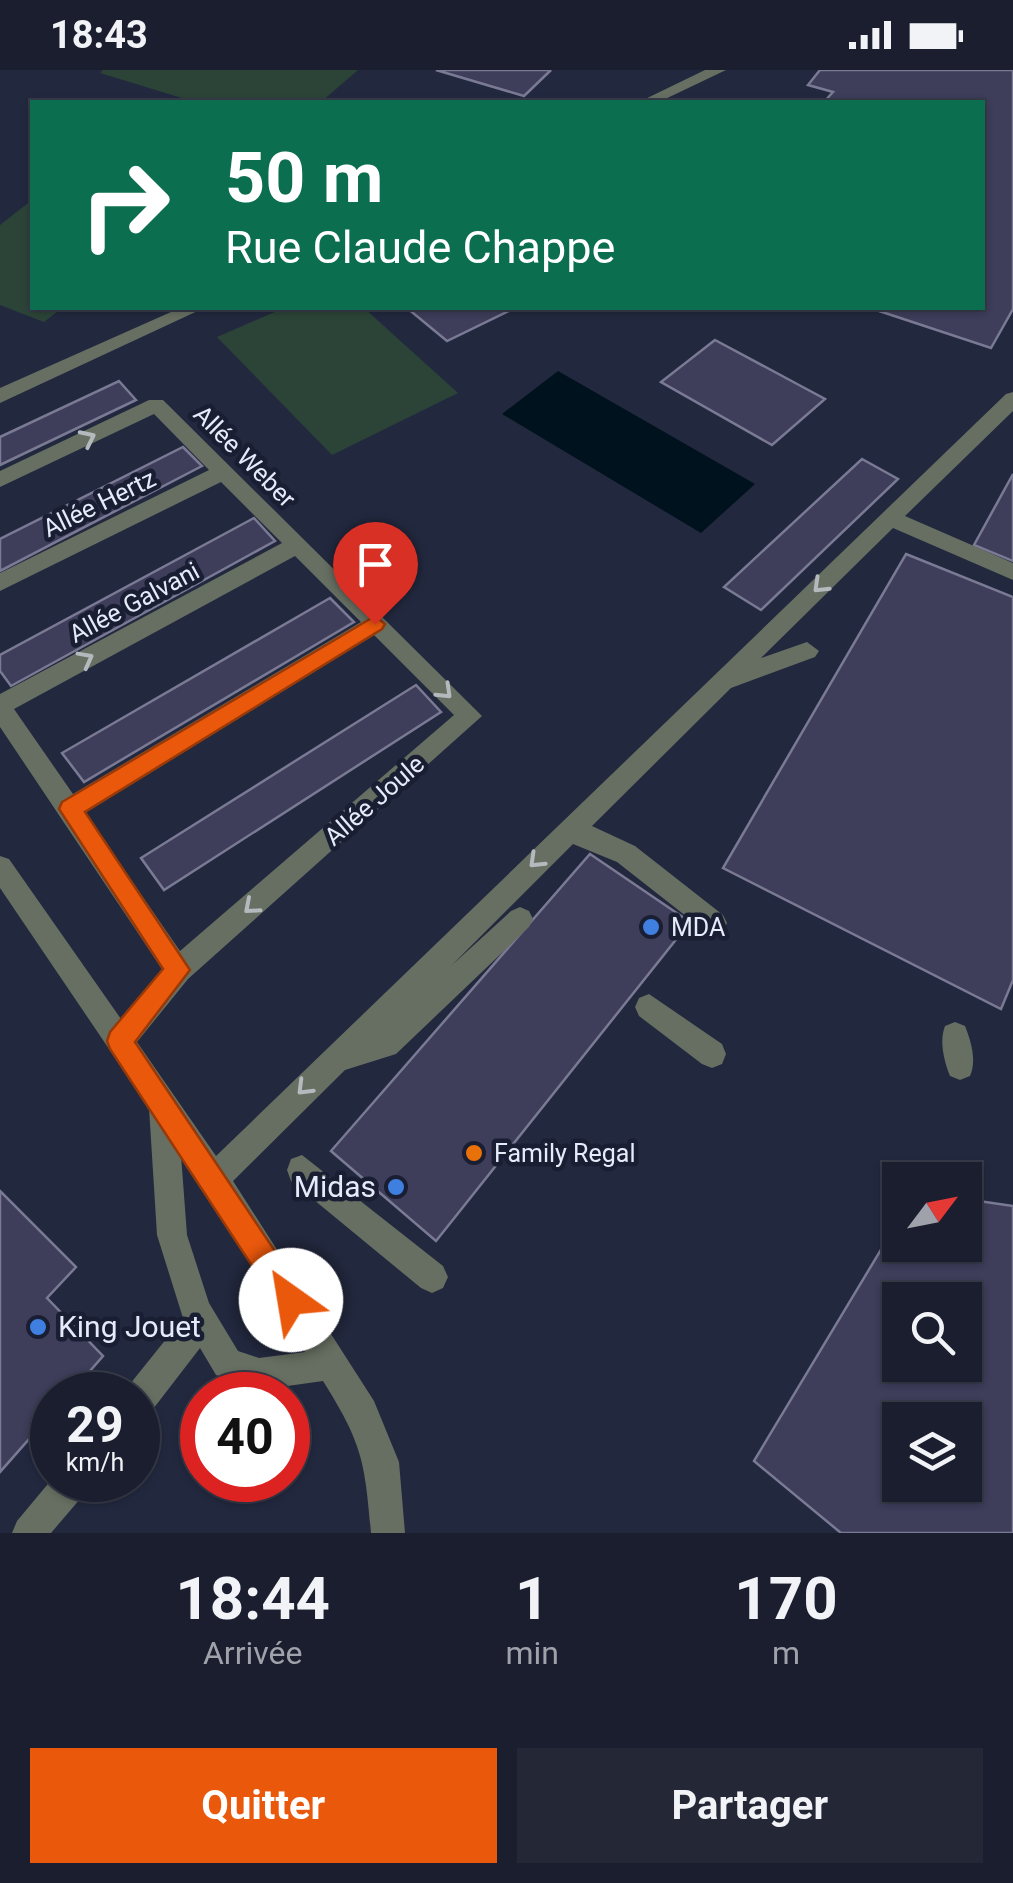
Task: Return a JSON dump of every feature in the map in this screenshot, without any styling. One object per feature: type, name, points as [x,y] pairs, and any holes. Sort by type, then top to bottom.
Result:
[{"type":"street","points":[[651,100],[718,70]]},
{"type":"street","points":[[0,396],[192,310]]},
{"type":"street","points":[[214,1179],[1013,398]]},
{"type":"street","name":"Allée Weber","points":[[0,480],[156,405],[375,624]]},
{"type":"street","name":"Allée Hertz","points":[[0,583],[222,472]]},
{"type":"street","points":[[890,518],[1013,572]]},
{"type":"street","name":"Allée Galvani","points":[[0,707],[295,546]]},
{"type":"street","points":[[70,809],[375,624]]},
{"type":"street","name":"Allée Joule","points":[[178,970],[470,716],[375,624]]},
{"type":"street","points":[[719,684],[808,651]]},
{"type":"street","points":[[0,707],[178,970],[120,1041]]},
{"type":"street","points":[[566,832],[592,834],[622,851],[714,923]]},
{"type":"street","points":[[0,868],[164,1103],[362,1413],[382,1462],[388,1533]]},
{"type":"street","points":[[332,1060],[386,1044],[520,919]]},
{"type":"street","points":[[648,1007],[712,1054]]},
{"type":"street","points":[[954,1035],[960,1066]]},
{"type":"street","points":[[164,1103],[172,1235],[202,1320],[227,1364],[260,1374],[332,1364]]},
{"type":"street","points":[[302,1170],[432,1277]]},
{"type":"street","points":[[160,1373],[202,1320]]},
{"type":"street","points":[[29,1533],[55,1502]]},
{"type":"green space","points":[[358,70],[323,100],[188,100],[100,73]]},
{"type":"green space","points":[[30,202],[30,310],[59,310],[44,322],[0,305],[0,225]]},
{"type":"green space","points":[[279,310],[366,310],[458,393],[332,455],[217,337]]},
{"type":"water","points":[[558,371],[755,484],[701,533],[502,414]]},
{"type":"building","points":[[436,70],[548,70],[550,71],[524,96]]},
{"type":"building","points":[[820,70],[1013,70],[1013,309],[991,348],[876,310],[985,310],[985,100],[826,100],[833,92],[808,85]]},
{"type":"building","points":[[409,310],[511,310],[447,341]]},
{"type":"building","points":[[715,340],[825,399],[772,445],[661,382]]},
{"type":"building","points":[[119,381],[136,400],[0,465],[0,437]]},
{"type":"building","points":[[183,447],[202,466],[0,571],[0,539]]},
{"type":"building","points":[[862,459],[898,479],[761,610],[724,587]]},
{"type":"building","points":[[1013,474],[1013,561],[974,545]]},
{"type":"building","points":[[254,518],[275,541],[11,686],[0,671],[0,655]]},
{"type":"building","points":[[906,554],[1013,597],[1013,980],[1001,1009],[723,868]]},
{"type":"building","points":[[330,598],[354,622],[84,782],[62,753]]},
{"type":"building","points":[[416,685],[441,712],[164,890],[141,858]]},
{"type":"building","points":[[590,854],[690,922],[436,1241],[331,1151]]},
{"type":"building","name":"King Jouet","points":[[0,1191],[76,1267],[47,1298],[103,1356],[89,1372],[30,1372],[30,1438],[0,1472]]},
{"type":"building","points":[[982,1201],[1013,1206],[1013,1533],[841,1533],[754,1461],[882,1248],[882,1262],[982,1262]]},
{"type":"place","name":"MDA","points":[[651,927]]},
{"type":"place","name":"Family Regal","points":[[474,1153]]},
{"type":"place","name":"Midas","points":[[396,1187]]},
{"type":"place","name":"King Jouet","points":[[38,1327]]},
{"type":"route","points":[[291,1300],[120,1041],[178,970],[70,809],[375,624]]}]
